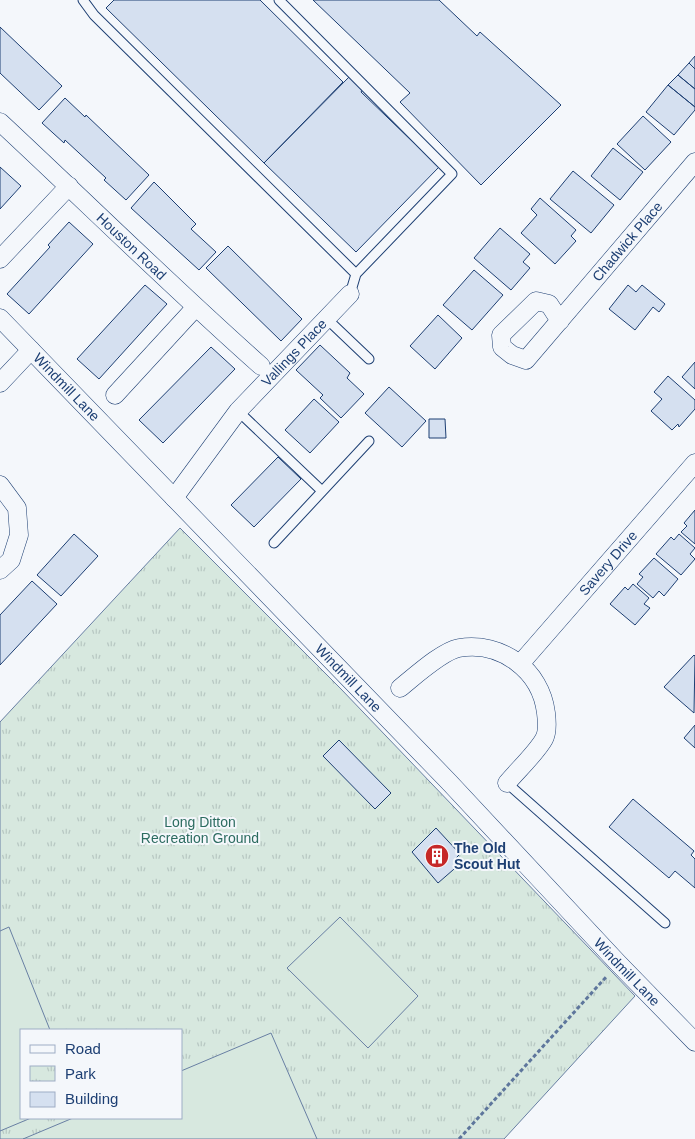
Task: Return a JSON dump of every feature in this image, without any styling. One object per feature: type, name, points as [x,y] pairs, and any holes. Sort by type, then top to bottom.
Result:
[{"type":"street","name":"Houston Road","points":[[0,122],[195,308],[260,366]]},
{"type":"street","name":"Chadwick Place","points":[[560,321],[695,162]]},
{"type":"street","points":[[0,259],[69,186]]},
{"type":"street","name":"Vallings Place","points":[[174,498],[238,412],[350,294]]},
{"type":"street","points":[[115,395],[195,308]]},
{"type":"street","name":"Windmill Lane","points":[[0,318],[449,782],[618,963],[695,1042]]},
{"type":"street","points":[[0,384],[31,350]]},
{"type":"street","name":"Savery Drive","points":[[520,664],[695,463]]},
{"type":"street","points":[[0,485],[17,508],[19,535],[10,560],[0,570]]},
{"type":"street","points":[[400,688],[433,662],[457,648],[478,646],[500,651],[520,664],[535,682],[545,708],[547,726],[545,738],[507,783]]},
{"type":"lane","points":[[83,0],[94,15],[356,274]]},
{"type":"lane","points":[[286,2],[452,174],[356,274],[350,294]]},
{"type":"lane","points":[[327,318],[369,359]]},
{"type":"lane","points":[[238,412],[322,491]]},
{"type":"lane","points":[[274,543],[369,441]]},
{"type":"lane","points":[[507,783],[665,923]]},
{"type":"path","points":[[459,1139],[618,963]]},
{"type":"green space","name":"Long Ditton Recreation Ground","points":[[180,528],[341,689],[635,996],[504,1139],[0,1139],[0,722]]},
{"type":"green space","points":[[340,917],[418,996],[368,1048],[287,968]]},
{"type":"green space","points":[[9,927],[50,1029],[20,1029],[20,1119],[29,1119],[0,1131],[0,931]]},
{"type":"green space","points":[[271,1033],[317,1139],[23,1139],[71,1119],[182,1119],[182,1071]]},
{"type":"building","points":[[114,0],[260,0],[343,82],[264,163],[106,8]]},
{"type":"building","points":[[313,0],[439,0],[477,36],[480,32],[561,105],[481,185],[400,102],[410,93]]},
{"type":"building","points":[[0,27],[62,86],[39,110],[0,73]]},
{"type":"building","points":[[695,56],[695,69],[689,63]]},
{"type":"building","points":[[689,63],[695,69],[695,89],[678,75]]},
{"type":"building","points":[[678,75],[695,89],[695,107],[668,85]]},
{"type":"building","points":[[350,76],[363,89],[361,92],[439,167],[356,252],[264,163]]},
{"type":"building","points":[[668,85],[695,107],[695,110],[674,135],[646,112]]},
{"type":"building","points":[[65,98],[85,117],[86,115],[149,175],[126,200],[104,180],[106,178],[65,140],[64,143],[42,123]]},
{"type":"building","points":[[643,116],[671,142],[645,170],[617,144]]},
{"type":"building","points":[[613,148],[643,172],[620,200],[591,176]]},
{"type":"building","points":[[0,167],[21,186],[0,209]]},
{"type":"building","points":[[573,171],[614,205],[591,233],[550,199]]},
{"type":"building","points":[[154,182],[196,224],[191,229],[216,252],[199,270],[131,208]]},
{"type":"building","points":[[540,198],[576,230],[571,236],[576,241],[555,264],[521,233],[537,215],[531,209]]},
{"type":"building","points":[[69,222],[93,244],[29,314],[7,294],[50,247],[48,245]]},
{"type":"building","points":[[500,228],[530,254],[523,262],[530,268],[511,290],[474,258]]},
{"type":"building","points":[[228,246],[302,319],[281,341],[206,268]]},
{"type":"building","points":[[474,270],[503,295],[472,330],[443,305]]},
{"type":"building","points":[[145,285],[167,304],[99,379],[77,359]]},
{"type":"building","points":[[628,285],[636,292],[642,285],[665,304],[659,312],[653,307],[635,330],[609,309]]},
{"type":"building","points":[[438,315],[462,338],[435,369],[410,346]]},
{"type":"building","points":[[320,345],[350,373],[347,378],[364,394],[341,418],[320,398],[323,395],[296,370]]},
{"type":"building","points":[[211,347],[235,369],[163,443],[139,420]]},
{"type":"building","points":[[695,362],[695,389],[682,377]]},
{"type":"building","points":[[668,376],[695,400],[695,409],[679,427],[678,424],[672,430],[651,411],[662,399],[654,392]]},
{"type":"building","points":[[389,387],[426,421],[402,447],[365,413]]},
{"type":"building","points":[[314,399],[339,422],[310,453],[285,430]]},
{"type":"building","points":[[429,419],[445,419],[446,438],[429,438]]},
{"type":"building","points":[[278,457],[301,479],[254,527],[231,505]]},
{"type":"building","points":[[695,510],[695,544],[681,532],[687,526],[684,523]]},
{"type":"building","points":[[74,534],[98,556],[61,596],[37,575]]},
{"type":"building","points":[[679,534],[695,548],[690,554],[695,559],[681,575],[656,554],[671,537],[674,540]]},
{"type":"building","points":[[654,558],[678,579],[664,596],[659,591],[653,598],[637,584],[643,577],[639,574]]},
{"type":"building","points":[[32,581],[57,604],[0,665],[0,615]]},
{"type":"building","points":[[633,584],[649,598],[644,604],[650,608],[635,625],[610,604],[625,587],[628,590]]},
{"type":"building","points":[[695,656],[694,713],[664,687]]},
{"type":"building","points":[[695,725],[695,748],[684,738]]},
{"type":"building","points":[[339,740],[391,793],[375,809],[323,756]]},
{"type":"building","points":[[633,799],[694,851],[691,855],[695,859],[695,888],[675,871],[669,878],[609,827]]},
{"type":"building","name":"The Old Scout Hut","points":[[436,828],[460,854],[456,858],[461,863],[438,883],[412,852]]},
{"type":"place","name":"The Old Scout Hut","points":[[437,856]]}]
